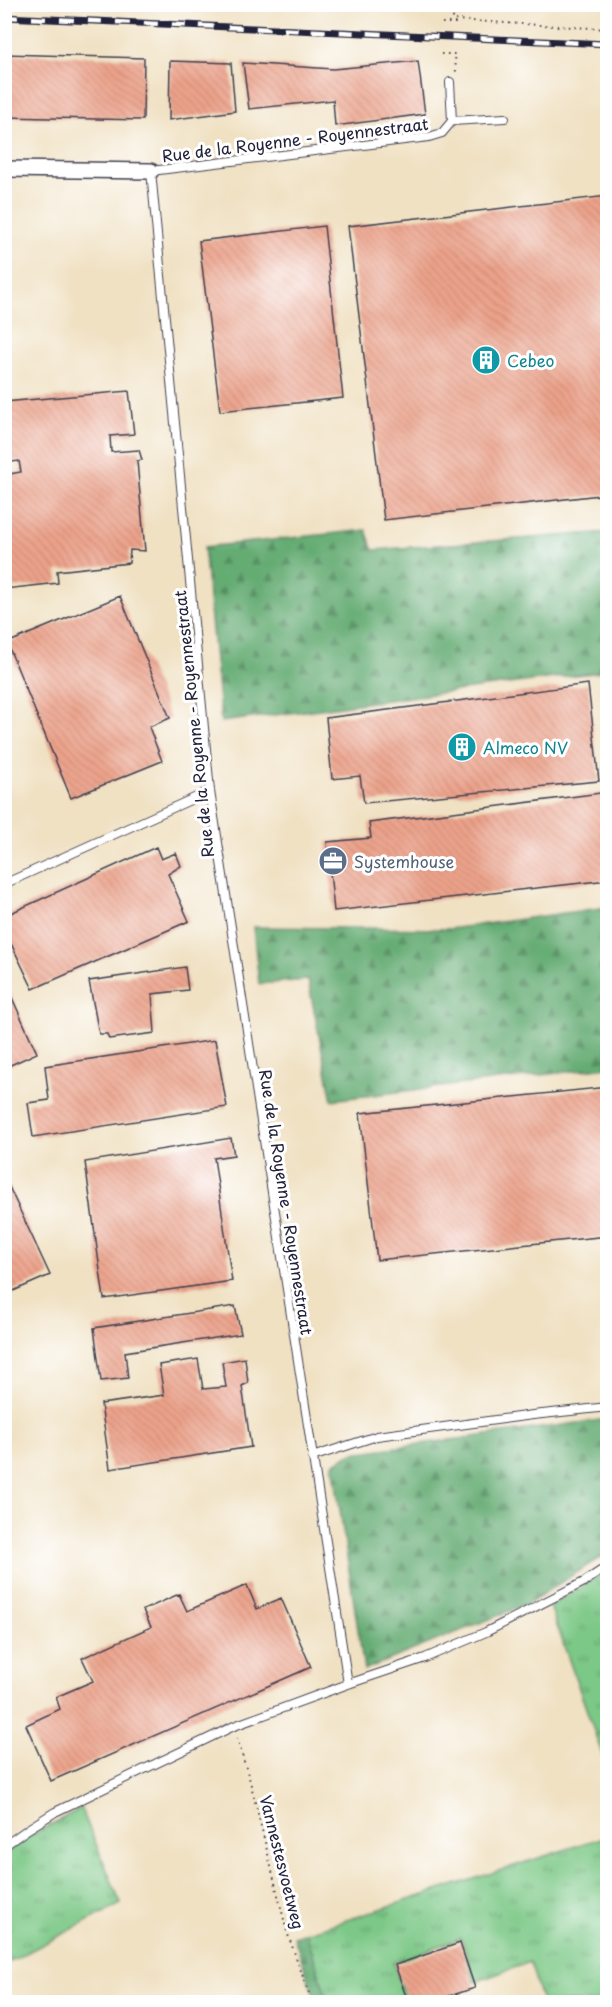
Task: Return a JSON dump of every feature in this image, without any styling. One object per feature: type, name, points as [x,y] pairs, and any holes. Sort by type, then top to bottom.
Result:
[{"type":"street","points":[[4,169],[151,171]]},
{"type":"lane","name":"Rue de la Royenne - Royennestraat","points":[[348,1684],[210,791],[151,171],[429,137],[442,133],[452,121],[450,82]]},
{"type":"lane","name":"Rue de la Royenne - Royennestraat","points":[[452,121],[504,118]]},
{"type":"lane","points":[[4,884],[210,791]]},
{"type":"lane","points":[[312,1457],[377,1436],[608,1407]]},
{"type":"lane","points":[[4,1846],[28,1828],[56,1812],[234,1726],[348,1684],[425,1659],[486,1632],[584,1582],[608,1566]]},
{"type":"path","points":[[448,4],[455,20]]},
{"type":"path","points":[[442,23],[455,23],[455,20],[608,29]]},
{"type":"path","points":[[441,54],[455,54],[456,74],[450,82]]},
{"type":"path","name":"Vannestesvoetweg","points":[[234,1726],[288,1932],[312,2002]]},
{"type":"green space","points":[[366,530],[373,550],[607,532],[607,671],[221,722],[204,547]]},
{"type":"green space","points":[[607,907],[607,1067],[332,1100],[308,980],[259,984],[253,927],[449,929]]},
{"type":"green space","points":[[607,1419],[607,1553],[527,1604],[364,1670],[333,1464],[352,1453]]},
{"type":"green space","points":[[607,1571],[607,1768],[550,1606]]},
{"type":"green space","points":[[81,1808],[121,1904],[5,1964],[5,1854],[23,1840]]},
{"type":"green space","points":[[607,1836],[607,2002],[542,2002],[530,1962],[475,1982],[461,1938],[393,1963],[406,2002],[328,2002],[306,1933]]},
{"type":"green space","points":[[306,1933],[328,2002],[316,2002],[294,1937]]},
{"type":"building","points":[[4,54],[144,58],[143,120],[4,117]]},
{"type":"building","points":[[170,61],[231,63],[235,111],[169,120]]},
{"type":"building","points":[[418,61],[425,114],[335,126],[333,100],[249,109],[243,63],[333,69]]},
{"type":"building","name":"Cebeo","points":[[608,196],[608,494],[384,520],[348,226]]},
{"type":"building","points":[[324,226],[343,398],[220,411],[199,241]]},
{"type":"building","points":[[129,391],[134,434],[110,436],[111,452],[139,450],[142,460],[137,461],[145,551],[130,550],[129,563],[57,571],[58,583],[5,589],[4,475],[21,472],[19,461],[4,463],[4,402]]},
{"type":"building","points":[[120,596],[170,718],[149,727],[162,761],[71,798],[7,643]]},
{"type":"building","name":"Almeco NV","points":[[588,684],[599,781],[364,803],[360,776],[332,779],[326,718]]},
{"type":"building","points":[[608,792],[608,880],[334,911],[327,842],[371,838],[369,823]]},
{"type":"building","points":[[156,847],[161,859],[176,853],[181,866],[168,874],[189,921],[33,989],[4,929],[4,916]]},
{"type":"building","points":[[185,967],[188,990],[152,994],[155,1033],[109,1039],[107,1034],[99,1034],[89,981]]},
{"type":"building","points":[[4,980],[37,1053],[4,1068]]},
{"type":"building","points":[[215,1040],[227,1107],[33,1137],[28,1103],[49,1100],[45,1066]]},
{"type":"building","points":[[608,1087],[608,1236],[377,1260],[360,1113]]},
{"type":"building","points":[[231,1138],[234,1155],[214,1158],[232,1281],[104,1299],[85,1162]]},
{"type":"building","points":[[4,1176],[50,1275],[4,1295]]},
{"type":"building","points":[[235,1306],[241,1334],[125,1352],[128,1378],[101,1381],[94,1328]]},
{"type":"building","points":[[245,1358],[248,1383],[242,1386],[251,1447],[110,1469],[101,1404],[164,1395],[159,1365],[198,1359],[203,1389],[226,1387],[222,1362]]},
{"type":"building","points":[[247,1585],[257,1609],[281,1598],[311,1667],[51,1781],[26,1725],[60,1709],[56,1697],[93,1681],[82,1658],[151,1627],[143,1610],[179,1594],[187,1611]]},
{"type":"building","points":[[460,1943],[475,1988],[430,2002],[408,2002],[395,1965]]},
{"type":"railway","points":[[4,17],[608,44]]},
{"type":"place","name":"Cebeo","points":[[486,360]]},
{"type":"place","name":"Almeco NV","points":[[462,747]]},
{"type":"place","name":"Systemhouse","points":[[333,861]]}]
